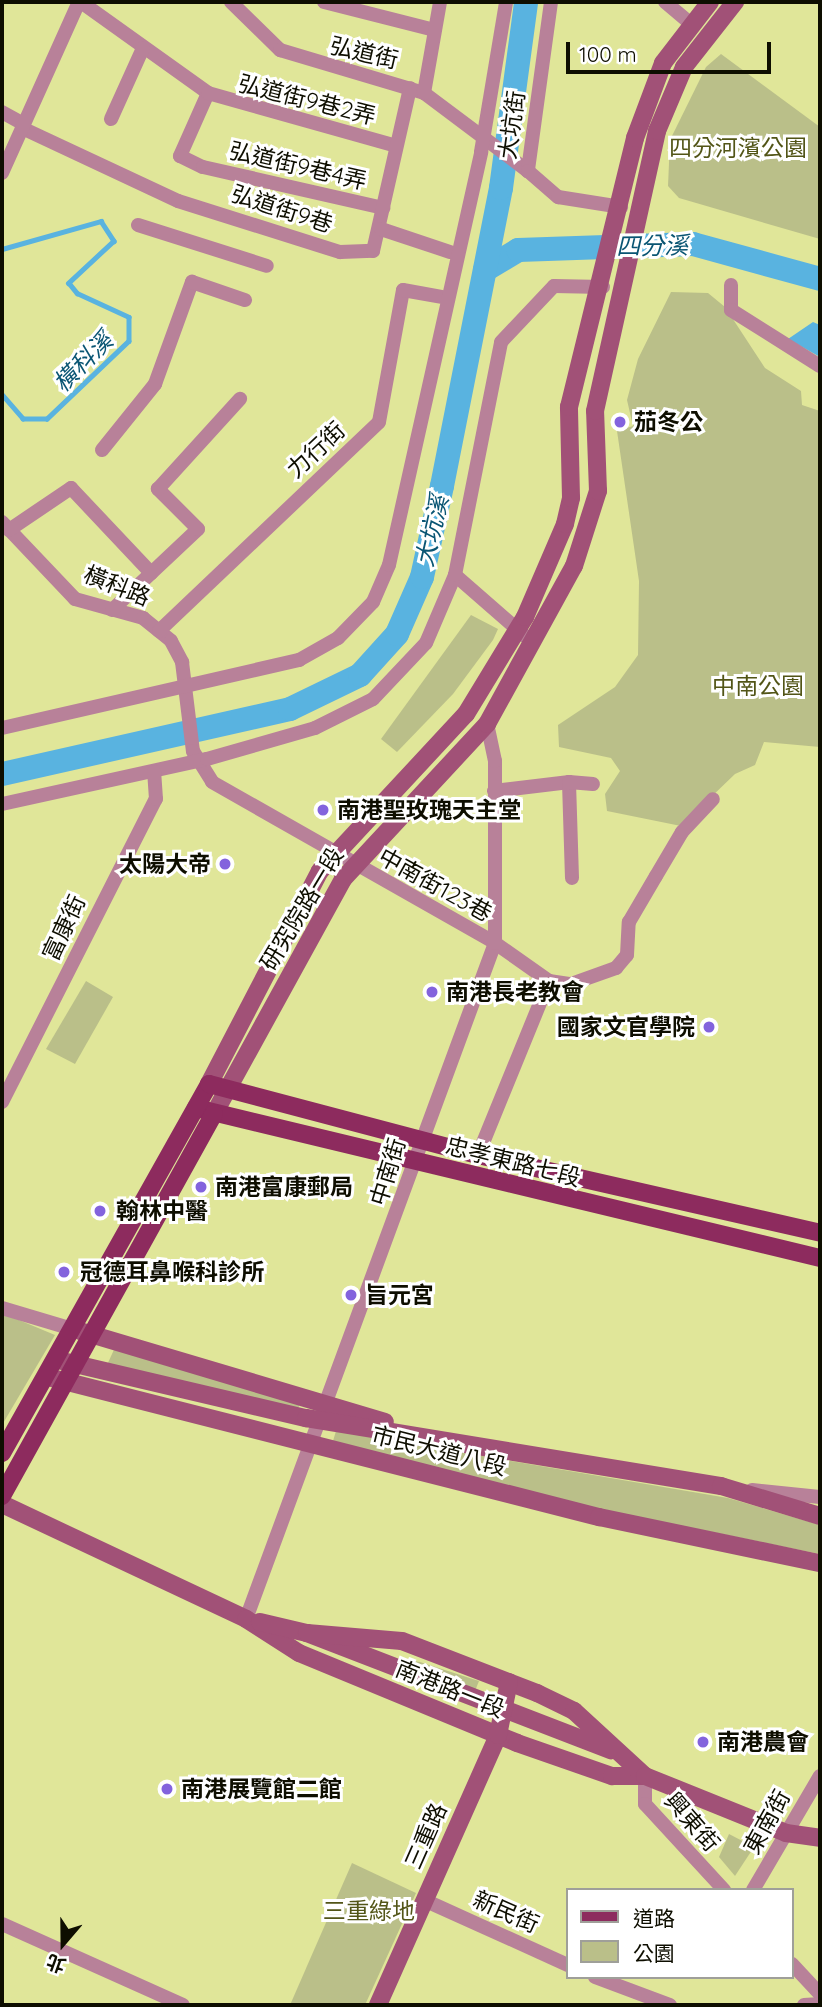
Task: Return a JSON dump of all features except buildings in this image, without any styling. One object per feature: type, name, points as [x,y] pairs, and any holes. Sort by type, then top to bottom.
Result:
[{"type":"main road","name":"研究院路一段","points":[[2,1496],[76,1367],[84,1333],[196,1108],[332,855],[466,714],[517,631],[565,524],[571,498],[569,407],[605,279],[652,91],[691,24],[710,2]]},
{"type":"main road","name":"研究院路一段","points":[[2,1453],[58,1360],[84,1333],[214,1114],[353,866],[487,724],[536,642],[574,566],[598,491],[595,411],[670,96],[735,2]]},
{"type":"main road","name":"大坑街","points":[[621,207],[644,204]]},
{"type":"main road","name":"忠孝東路七段","points":[[209,1084],[420,1141],[820,1233]]},
{"type":"main road","name":"忠孝東路七段","points":[[196,1108],[414,1163],[820,1258]]},
{"type":"main road","points":[[84,1333],[324,1413]]},
{"type":"main road","name":"市民大道八段","points":[[58,1360],[76,1367],[324,1413],[449,1441],[721,1486],[820,1516]]},
{"type":"main road","name":"市民大道八段","points":[[48,1377],[599,1517],[820,1563]]},
{"type":"main road","name":"南港路一段","points":[[2,1504],[246,1619],[299,1653],[498,1735],[612,1776],[645,1776]]},
{"type":"main road","name":"南港路一段","points":[[246,1619],[307,1633],[503,1711],[620,1753],[645,1776],[786,1833],[820,1838]]},
{"type":"main road","points":[[307,1633],[402,1641],[509,1682],[574,1711],[620,1753]]},
{"type":"main road","name":"三重路","points":[[378,2005],[498,1735],[509,1682]]},
{"type":"street","name":"弘道街9巷2弄","points":[[80,2],[208,93],[396,146]]},
{"type":"street","points":[[2,173],[80,2]]},
{"type":"street","name":"弘道街","points":[[231,2],[280,50],[417,90],[488,139],[528,172]]},
{"type":"street","points":[[324,2],[435,30]]},
{"type":"street","points":[[440,2],[435,30],[417,90],[396,146],[381,229],[450,252]]},
{"type":"street","points":[[2,728],[182,683],[299,660],[338,638],[379,592],[488,139],[506,2]]},
{"type":"street","name":"大坑街","points":[[551,2],[528,172],[558,197],[621,207]]},
{"type":"street","points":[[665,2],[691,24]]},
{"type":"street","points":[[111,118],[143,48]]},
{"type":"street","name":"弘道街9巷4弄","points":[[208,93],[180,156],[203,167],[383,208]]},
{"type":"street","points":[[2,112],[23,126]]},
{"type":"street","name":"弘道街9巷","points":[[23,126],[178,201],[340,252],[373,251],[381,229]]},
{"type":"street","points":[[138,225],[267,266]]},
{"type":"street","points":[[2,804],[154,772],[195,756],[315,728],[373,699],[426,643],[454,575],[500,342],[554,286],[605,279]]},
{"type":"street","points":[[102,450],[155,384],[192,282],[245,300]]},
{"type":"street","points":[[731,285],[731,310],[820,366]]},
{"type":"street","name":"力行街","points":[[159,631],[379,422],[403,290],[441,297]]},
{"type":"street","points":[[112,610],[198,528],[158,489],[240,398]]},
{"type":"street","points":[[5,526],[71,488],[151,573]]},
{"type":"street","name":"橫科路","points":[[5,526],[75,600],[144,618],[159,631],[182,662],[184,706],[195,756]]},
{"type":"street","points":[[454,575],[517,631],[536,642]]},
{"type":"street","name":"中南街","points":[[246,1619],[495,943],[494,791],[487,724]]},
{"type":"street","name":"中南街123巷","points":[[195,756],[212,782],[332,855],[495,943],[549,981]]},
{"type":"street","name":"富康街","points":[[2,1102],[156,800],[154,772]]},
{"type":"street","points":[[569,782],[572,878]]},
{"type":"street","points":[[494,791],[569,782],[593,784]]},
{"type":"street","points":[[478,1155],[549,981],[571,984],[616,968],[626,956],[629,922],[682,832],[713,799]]},
{"type":"street","points":[[2,1308],[84,1333]]},
{"type":"street","points":[[721,1486],[820,1497]]},
{"type":"street","name":"興東街","points":[[645,1776],[645,1804],[722,1888]]},
{"type":"street","name":"東南街","points":[[754,1888],[820,1776]]},
{"type":"street","name":"新民街","points":[[424,1900],[566,1964]]},
{"type":"street","points":[[2,1924],[183,2005]]},
{"type":"street","points":[[794,1966],[820,1994]]},
{"type":"street","points":[[600,1979],[670,2005]]},
{"type":"street","points":[[804,2005],[820,2004]]},
{"type":"green space","name":"四分河濱公園","points":[[721,54],[820,127],[820,239],[679,198],[668,186],[670,140],[706,67]]},
{"type":"green space","name":"中南公園","points":[[671,292],[708,293],[725,307],[765,368],[801,391],[802,405],[820,411],[820,747],[764,742],[755,765],[735,774],[681,826],[607,811],[605,794],[620,771],[611,758],[559,747],[558,725],[615,687],[638,655],[639,581],[617,431],[633,426],[627,400],[638,359]]},
{"type":"green space","points":[[471,615],[498,629],[493,640],[453,694],[397,752],[381,739]]},
{"type":"green space","points":[[86,981],[113,997],[75,1064],[46,1049]]},
{"type":"green space","points":[[2,1313],[55,1335],[2,1425]]},
{"type":"green space","points":[[117,1343],[301,1400],[298,1409],[107,1365]]},
{"type":"green space","points":[[336,1431],[728,1498],[820,1525],[820,1554],[584,1506],[333,1441]]},
{"type":"green space","points":[[401,1659],[420,1662],[479,1681],[475,1691]]},
{"type":"green space","points":[[729,1834],[754,1847],[735,1876],[719,1857]]},
{"type":"green space","name":"三重綠地","points":[[352,1863],[416,1893],[365,2005],[290,2005]]},
{"type":"water","points":[[813,322],[820,325],[820,357],[788,339]]},
{"type":"waterway","name":"大坑溪","points":[[2,774],[290,709],[360,675],[397,634],[422,577],[442,486],[501,188],[526,2]]},
{"type":"waterway","name":"橫科溪","points":[[2,249],[101,221],[114,241],[69,283],[77,293],[129,317],[129,341],[47,419],[23,419],[2,395]]},
{"type":"waterway","name":"四分溪","points":[[485,270],[518,250],[693,244],[820,279]]},
{"type":"place","name":"茄冬公","points":[[620,422]]},
{"type":"place","name":"南港聖玫瑰天主堂","points":[[323,810]]},
{"type":"place","name":"太陽大帝","points":[[225,864]]},
{"type":"place","name":"南港長老教會","points":[[432,992]]},
{"type":"place","name":"國家文官學院","points":[[709,1027]]},
{"type":"place","name":"南港富康郵局","points":[[201,1187]]},
{"type":"place","name":"翰林中醫","points":[[100,1211]]},
{"type":"place","name":"冠德耳鼻喉科診所","points":[[64,1272]]},
{"type":"place","name":"旨元宮","points":[[351,1295]]},
{"type":"place","name":"南港農會","points":[[703,1742]]},
{"type":"place","name":"南港展覽館二館","points":[[167,1789]]}]
